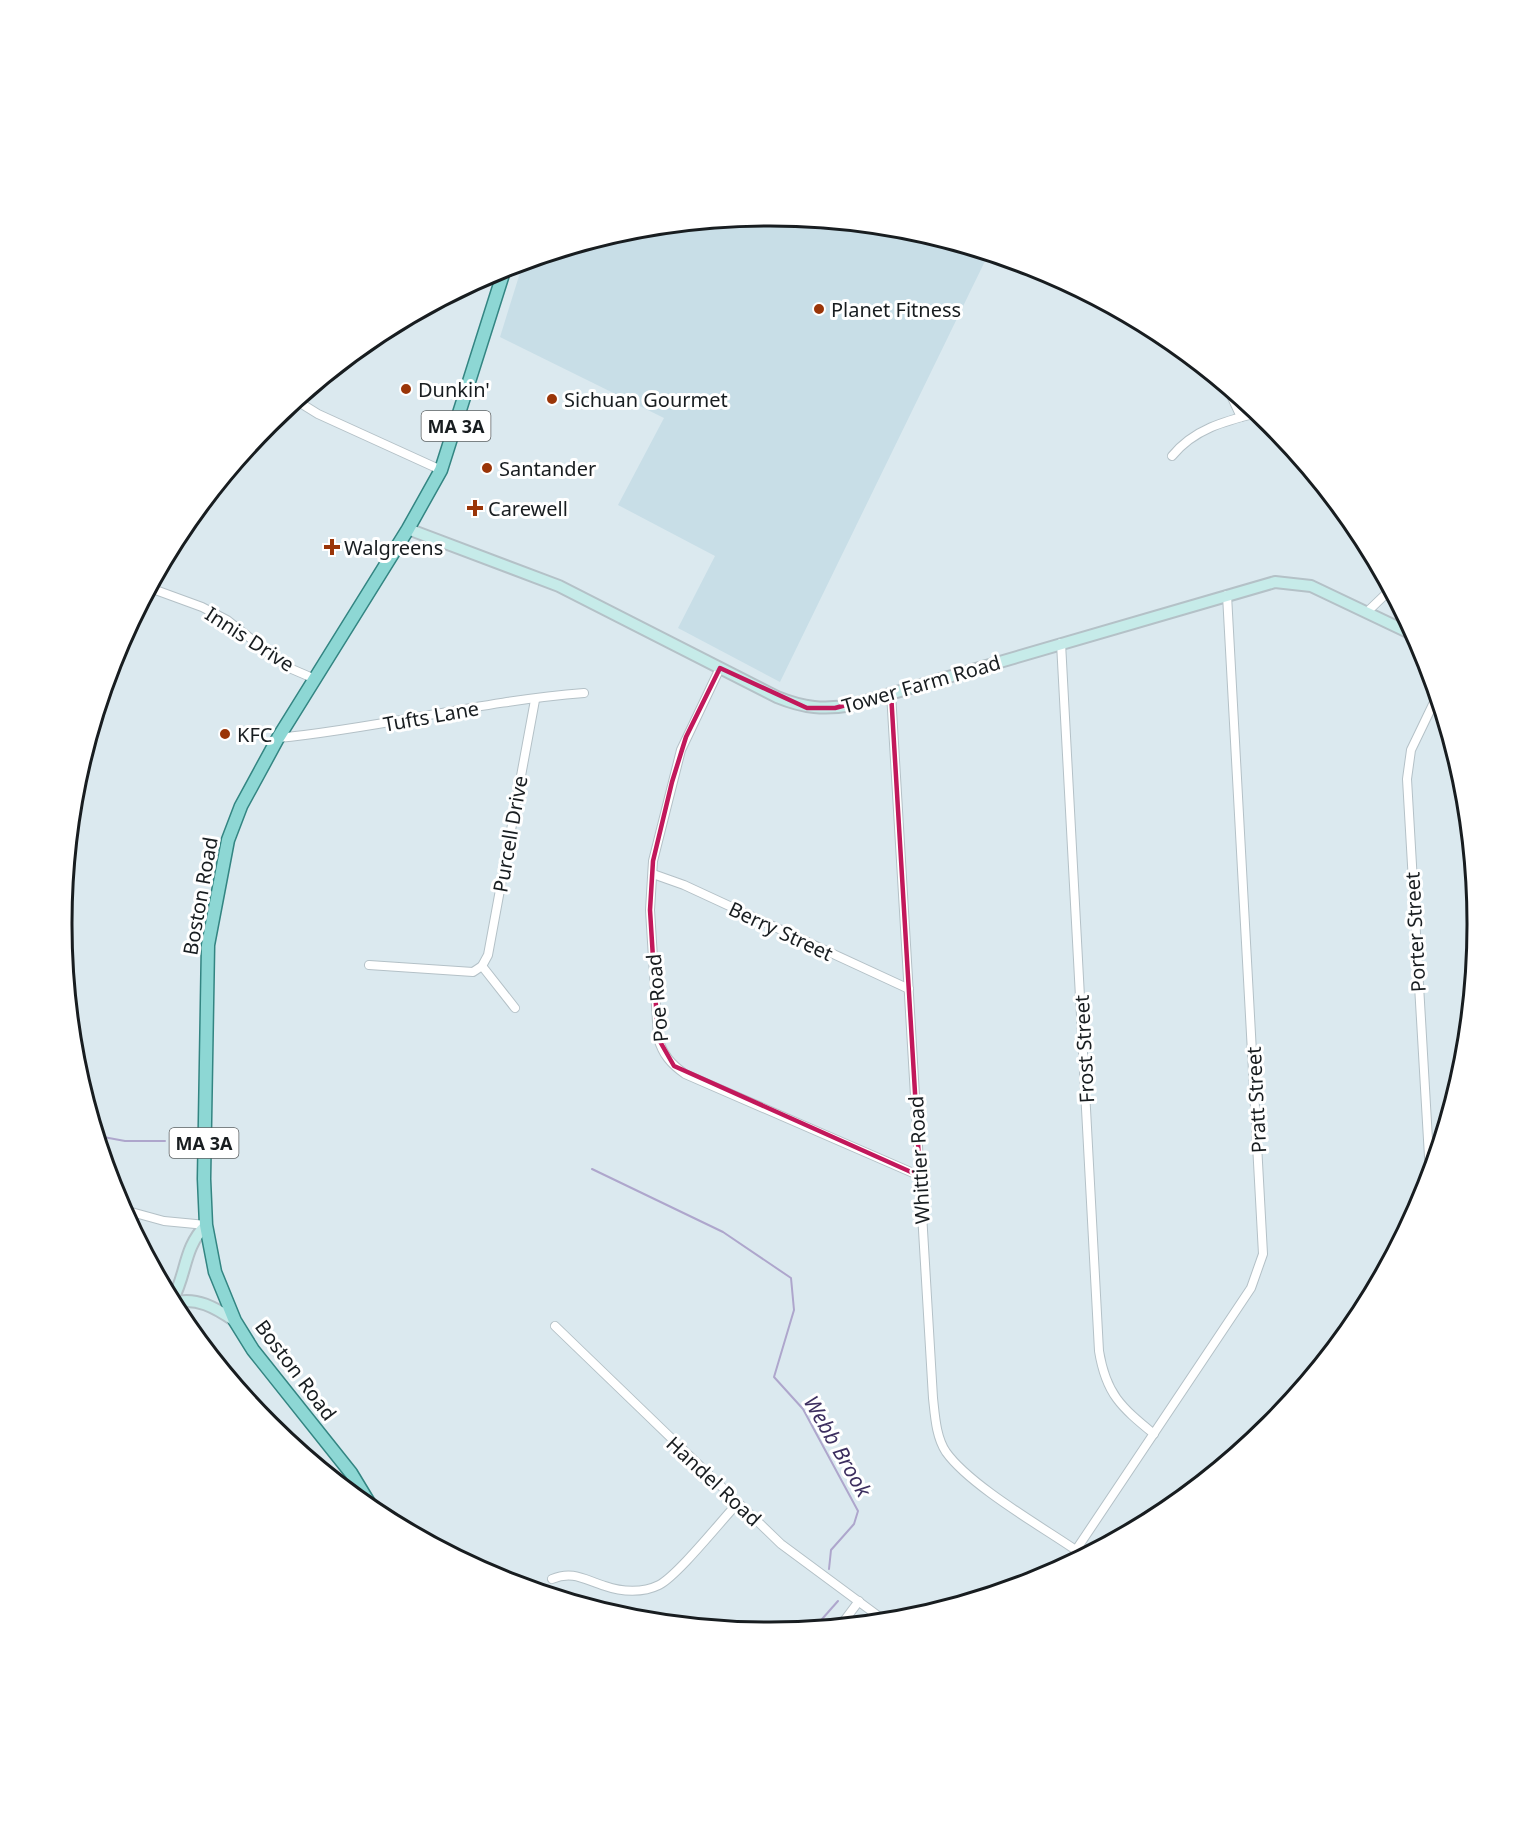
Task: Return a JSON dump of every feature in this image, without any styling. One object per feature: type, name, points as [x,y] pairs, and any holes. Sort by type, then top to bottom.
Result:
[{"type":"main road","name":"Boston Road","points":[[360,1488],[351,1473],[263,1364],[235,1321],[216,1272],[206,1225],[204,1170],[205,1016],[212,915],[228,840],[241,806],[278,738],[408,529],[441,470],[501,281]]},
{"type":"street","points":[[304,405],[318,414],[441,470]]},
{"type":"street","points":[[1236,406],[1241,417]]},
{"type":"street","points":[[1172,456],[1182,444],[1200,432],[1246,416]]},
{"type":"street","name":"Tower Farm Road","points":[[408,529],[559,586],[777,697],[807,708],[835,708],[891,693],[1275,582],[1299,583],[1401,629]]},
{"type":"street","name":"Innis Drive","points":[[157,591],[202,607],[227,620],[287,667],[315,679]]},
{"type":"street","name":"Pratt Street","points":[[1082,1548],[1154,1434],[1251,1288],[1263,1254],[1227,595]]},
{"type":"street","points":[[1367,612],[1384,595]]},
{"type":"street","name":"Frost Street","points":[[1061,643],[1099,1351],[1107,1386],[1114,1399],[1154,1434]]},
{"type":"street","name":"Poe Road","points":[[720,668],[681,750],[652,874],[650,910],[658,1038],[661,1050],[674,1066],[709,1085],[920,1176]]},
{"type":"street","name":"Tufts Lane","points":[[278,738],[337,732],[505,703],[584,693]]},
{"type":"street","name":"Whittier Road","points":[[891,693],[933,1398],[940,1438],[946,1451],[965,1471],[1076,1551]]},
{"type":"street","name":"Purcell Drive","points":[[482,966],[488,955],[535,700]]},
{"type":"street","name":"Porter Street","points":[[1429,1152],[1407,779],[1411,750],[1432,706]]},
{"type":"street","name":"Berry Street","points":[[652,874],[684,885],[909,990]]},
{"type":"street","points":[[369,965],[473,972],[482,966],[515,1008]]},
{"type":"street","points":[[135,1213],[164,1221],[206,1225]]},
{"type":"street","points":[[177,1291],[191,1242],[206,1225]]},
{"type":"street","points":[[183,1300],[203,1304],[235,1321]]},
{"type":"street","name":"Handel Road","points":[[555,1326],[781,1544],[875,1613]]},
{"type":"street","points":[[552,1579],[564,1574],[573,1575],[616,1590],[636,1591],[660,1584],[737,1504]]},
{"type":"street","points":[[847,1617],[859,1601]]},
{"type":"highlighted area","points":[[720,668],[807,708],[835,708],[891,693],[920,1176],[674,1066],[658,1038],[650,910],[653,861],[672,782],[686,737]]},
{"type":"shaded area","points":[[770,226],[861,232],[950,250],[985,261],[780,682],[678,628],[715,556],[618,505],[664,418],[500,337],[520,274],[589,250],[678,232]]},
{"type":"waterway","points":[[106,1137],[125,1141],[165,1141]]},
{"type":"waterway","name":"Webb Brook","points":[[592,1169],[723,1232],[791,1278],[794,1310],[774,1377],[803,1409],[858,1511],[854,1524],[831,1550],[829,1569]]},
{"type":"waterway","name":"Webb Brook","points":[[822,1619],[838,1601]]},
{"type":"place","name":"Planet Fitness","points":[[819,309]]},
{"type":"place","name":"Dunkin'","points":[[406,389]]},
{"type":"place","name":"Sichuan Gourmet","points":[[552,399]]},
{"type":"place","name":"Santander","points":[[487,468]]},
{"type":"place","name":"Carewell","points":[[475,508]]},
{"type":"place","name":"Walgreens","points":[[332,547]]},
{"type":"place","name":"KFC","points":[[225,734]]}]
